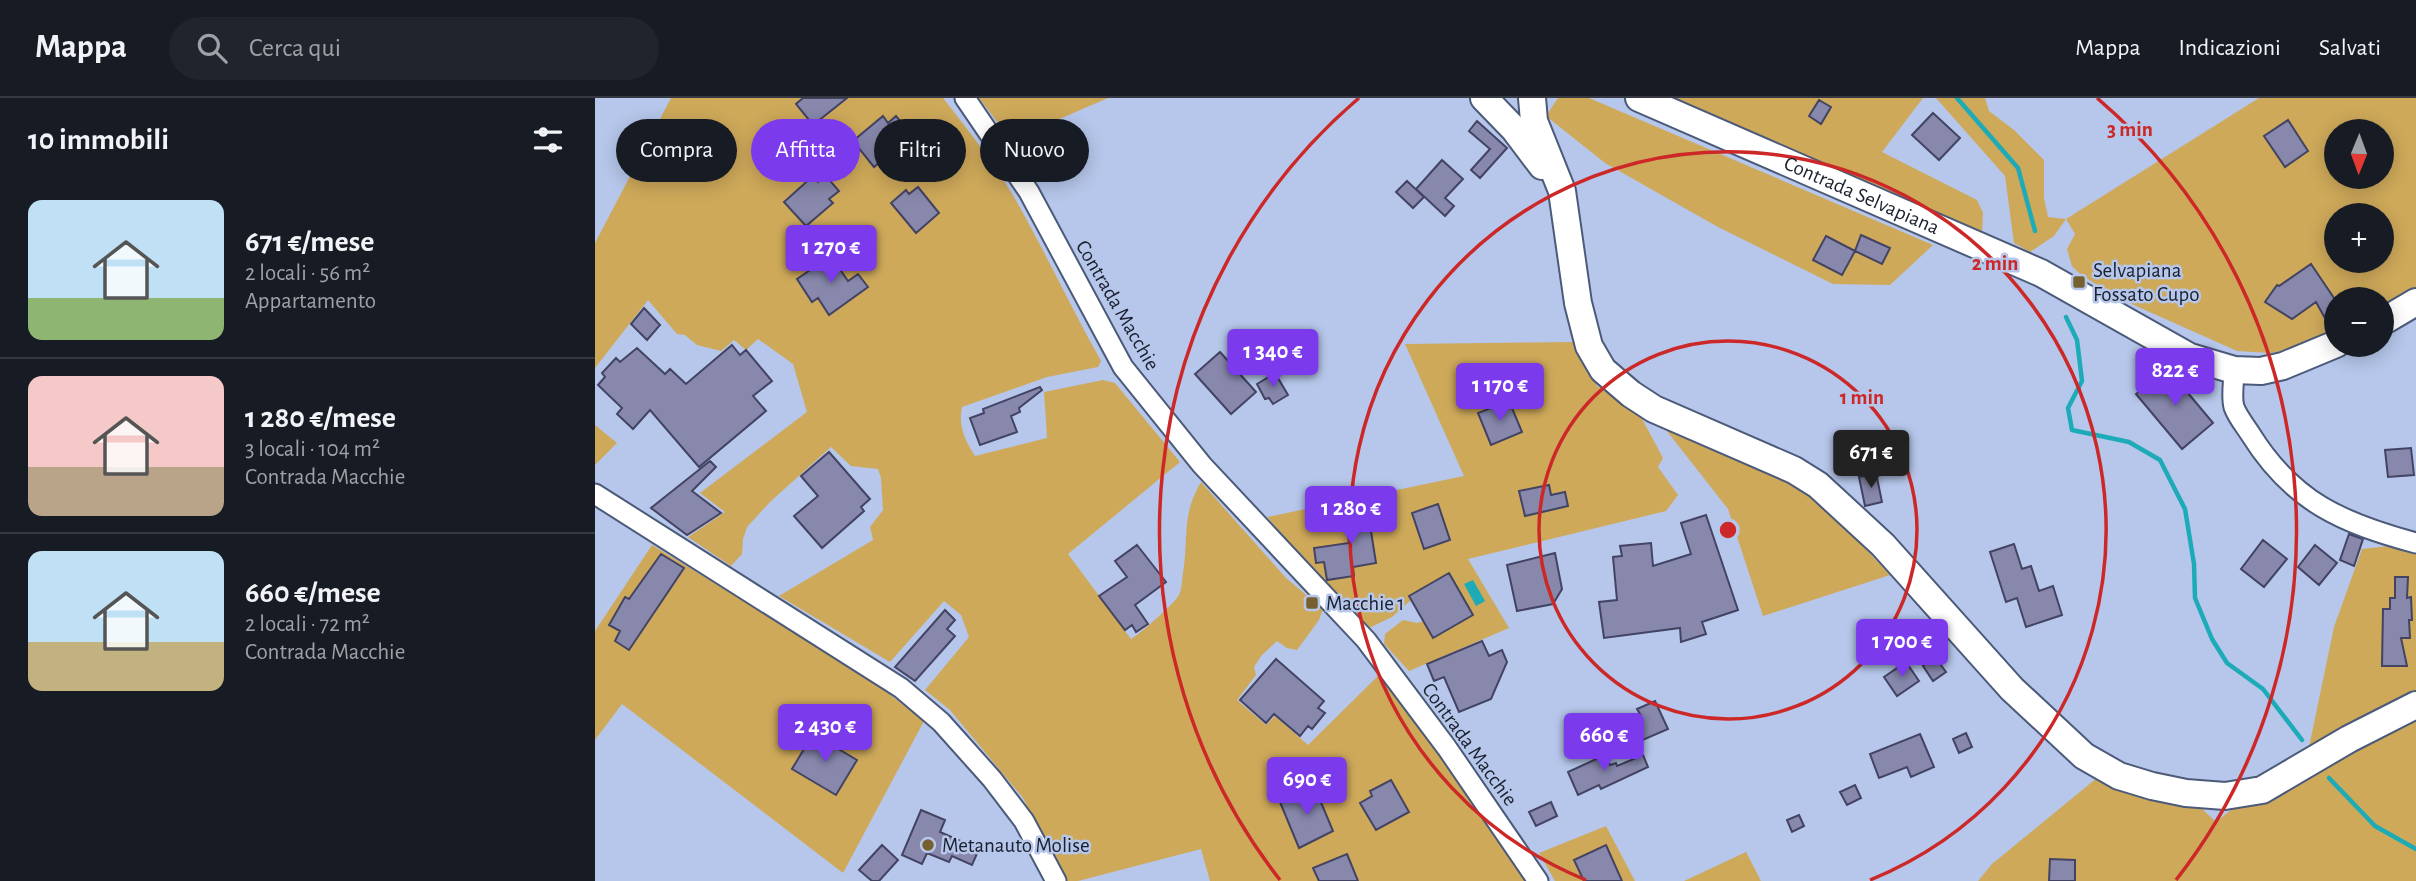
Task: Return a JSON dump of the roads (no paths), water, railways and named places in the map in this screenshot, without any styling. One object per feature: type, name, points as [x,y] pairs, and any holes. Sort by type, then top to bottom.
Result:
[{"type":"main road","points":[[1484,98],[1502,106],[1515,104],[1525,98]]},
{"type":"main road","points":[[1484,98],[1514,129],[1562,191]]},
{"type":"main road","points":[[1532,98],[1534,121],[1562,191],[1578,303],[1589,346],[1603,370],[1630,394],[1654,409],[1794,470],[1818,485],[1883,545],[2012,689],[2084,755],[2119,776],[2152,786],[2225,796],[2262,790],[2349,739],[2416,705]]},
{"type":"main road","name":"Contrada Selvapiana","points":[[1639,98],[2041,273],[2190,356],[2234,370],[2261,371],[2283,366],[2324,349]]},
{"type":"main road","points":[[2394,315],[2416,302]]},
{"type":"street","name":"Contrada Macchie","points":[[965,98],[1029,191],[1123,367],[1202,465],[1366,640],[1447,748],[1538,881]]},
{"type":"street","points":[[2234,370],[2234,408],[2263,453],[2295,489],[2322,508],[2360,525],[2416,543]]},
{"type":"street","points":[[595,494],[901,688],[941,722],[992,779],[1024,821],[1056,881]]},
{"type":"waterway","points":[[1957,98],[2018,168],[2035,231]]},
{"type":"waterway","points":[[2066,317],[2077,340],[2082,381],[2068,408],[2072,430],[2129,442],[2160,460],[2185,509],[2194,564],[2195,598],[2212,639],[2227,663],[2263,689],[2302,740]]},
{"type":"waterway","points":[[2329,778],[2375,826],[2416,849]]},
{"type":"place","name":"Selvapiana Fossato Cupo","points":[[2079,282]]},
{"type":"place","name":"Macchie 1","points":[[1312,603]]},
{"type":"place","name":"Metanauto Molise","points":[[928,845]]}]
